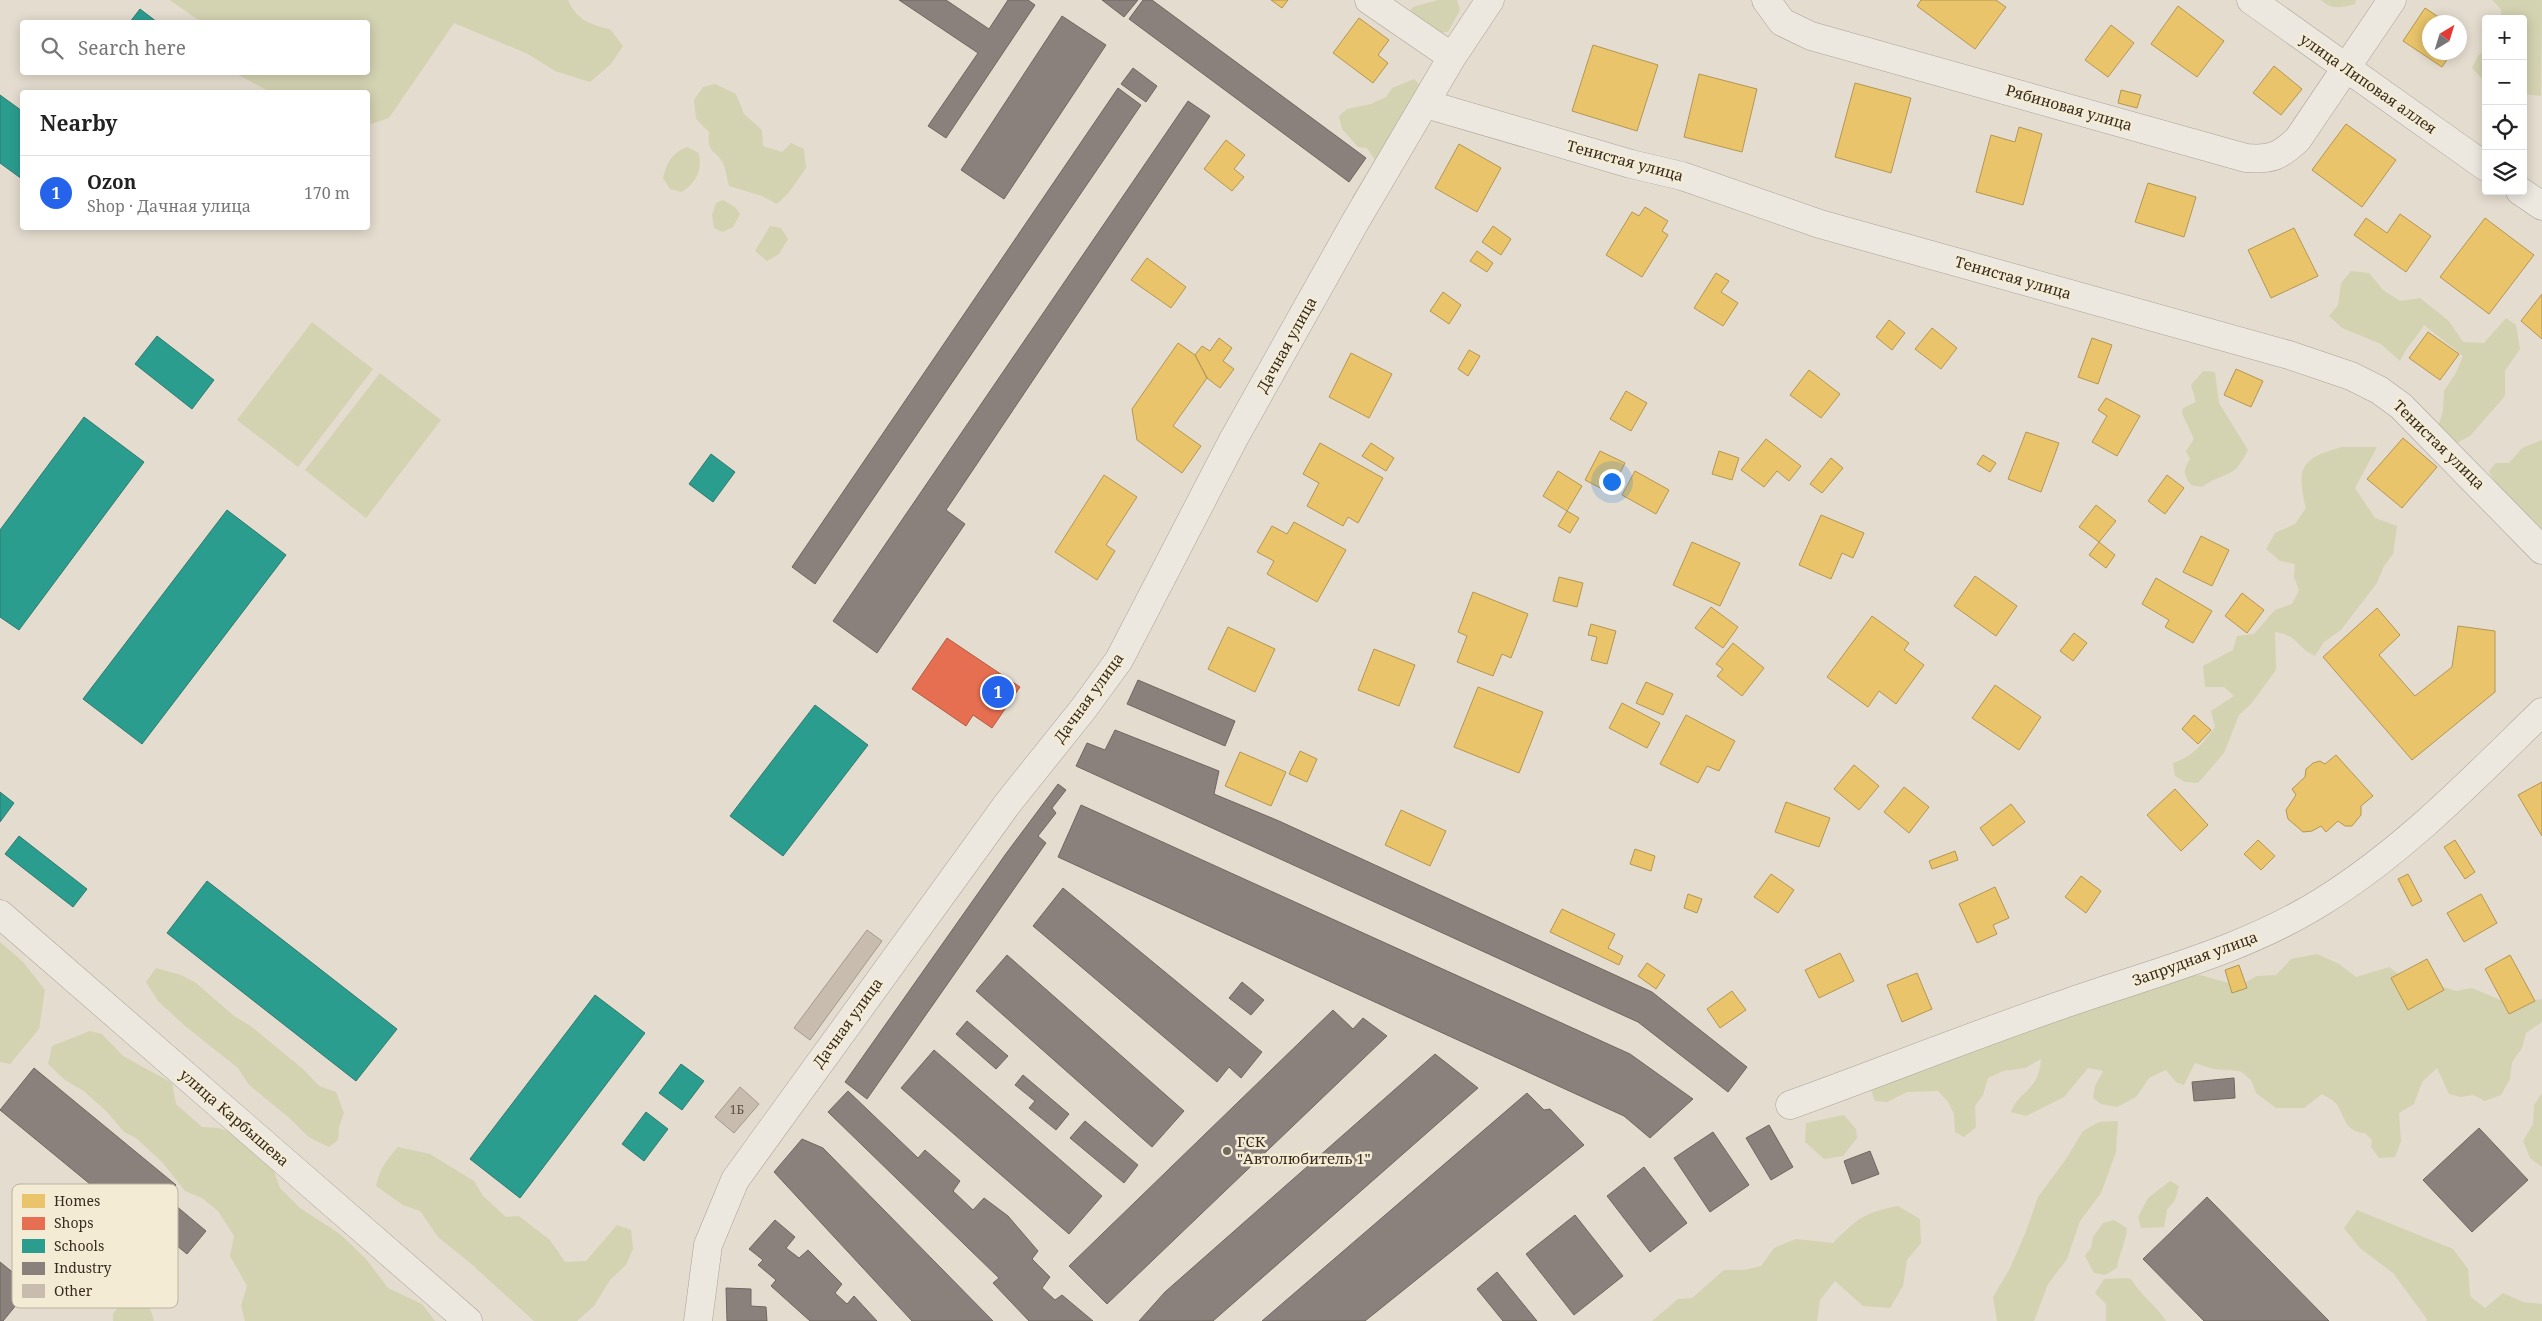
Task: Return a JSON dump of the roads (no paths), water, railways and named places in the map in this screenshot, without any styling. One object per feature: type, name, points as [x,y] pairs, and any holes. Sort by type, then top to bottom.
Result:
[{"type":"street","points":[[1369,0],[1452,57]]},
{"type":"street","name":"Дачная улица","points":[[698,1321],[708,1245],[735,1180],[1008,803],[1084,708],[1118,660],[1233,440],[1354,224],[1452,57],[1490,0]]},
{"type":"street","name":"Рябиновая улица","points":[[1766,0],[1782,22],[1811,36],[2246,158],[2264,160],[2282,154],[2298,139],[2392,0]]},
{"type":"street","name":"улица Липовая аллея","points":[[2251,0],[2482,164]]},
{"type":"street","name":"Тенистая улица","points":[[1426,104],[1622,161],[1682,176],[1820,224],[2253,344],[2351,376],[2379,390],[2401,406],[2542,550]]},
{"type":"street","points":[[2526,195],[2542,206]]},
{"type":"street","name":"Запрудная улица","points":[[1790,1105],[2066,1004],[2227,950],[2268,932],[2323,901],[2396,847],[2434,816],[2542,712]]},
{"type":"street","name":"улица Карбышева","points":[[0,914],[468,1321]]},
{"type":"place","name":"Ozon","points":[[998,692]]},
{"type":"place","name":"ГСК \"Автолюбитель 1\"","points":[[1227,1151]]}]
